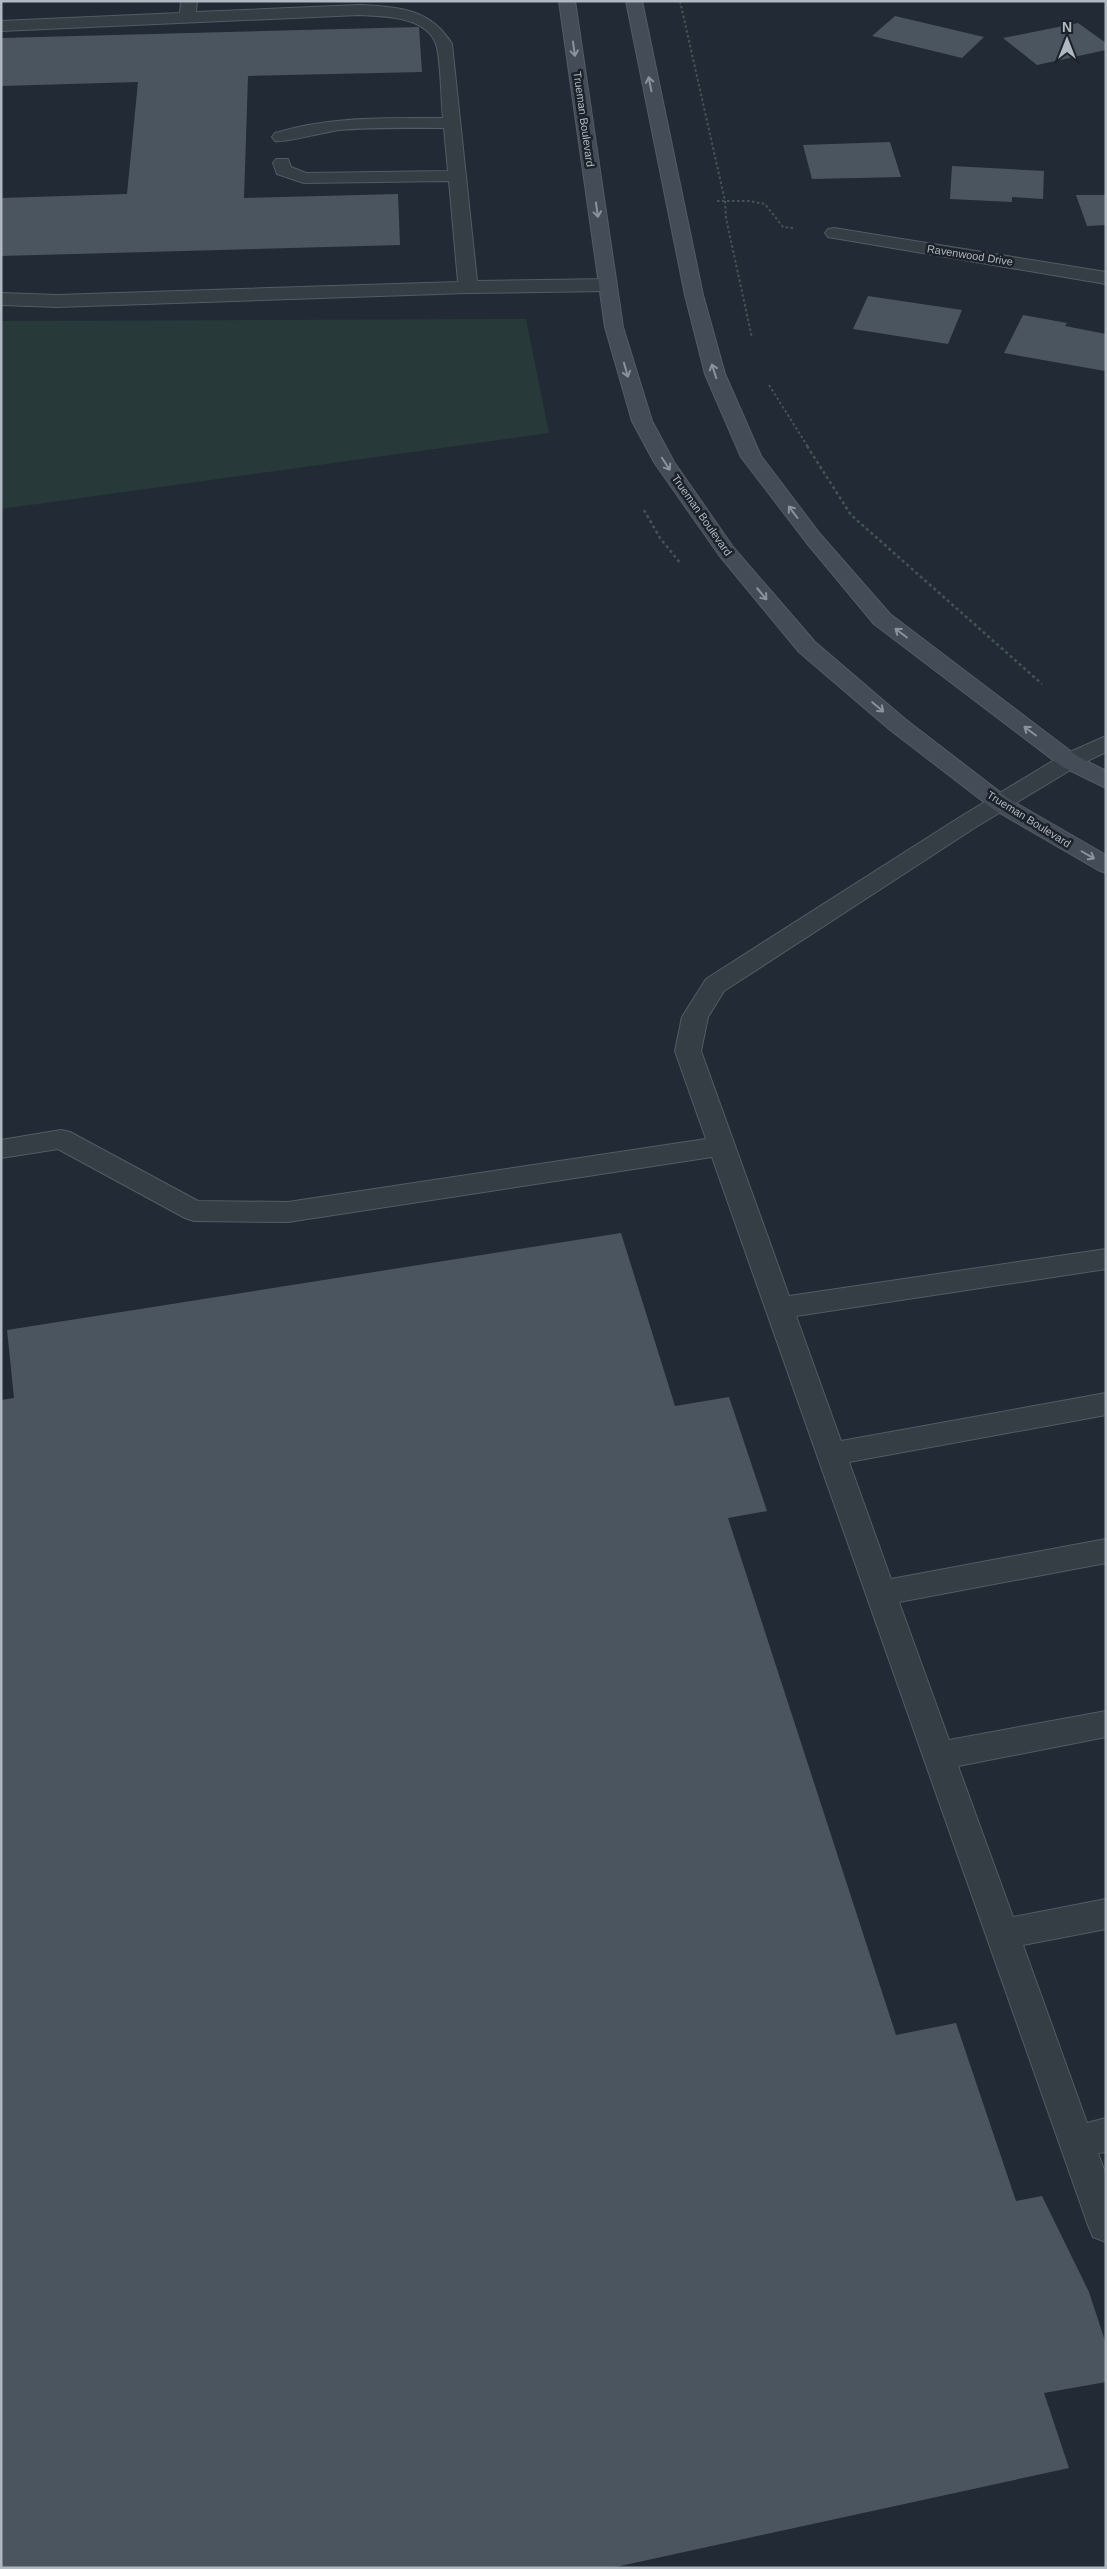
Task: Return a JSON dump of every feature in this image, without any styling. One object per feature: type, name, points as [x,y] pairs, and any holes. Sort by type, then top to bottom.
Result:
[{"type":"main road","name":"Trueman Boulevard","points":[[567,1],[614,327],[642,421],[664,462],[726,551],[807,648],[897,724],[1001,804],[1106,865]]},
{"type":"main road","points":[[634,1],[673,202],[694,295],[715,374],[751,457],[813,538],[882,619],[1069,760],[1106,781]]},
{"type":"street","points":[[1,26],[189,9],[386,11],[423,21],[438,31],[444,44],[468,287]]},
{"type":"street","points":[[282,137],[300,130],[322,127],[452,123]]},
{"type":"street","points":[[282,163],[283,170],[304,178],[457,176]]},
{"type":"street","name":"Ravenwood Drive","points":[[834,233],[1106,278]]},
{"type":"street","points":[[1,299],[67,300],[468,287],[608,285]]},
{"type":"street","points":[[1106,743],[1069,760],[1001,804],[968,822],[715,985],[696,1017],[688,1051],[1002,1934],[1091,2138],[1106,2225]]},
{"type":"street","points":[[1,1149],[61,1139],[194,1211],[288,1212],[721,1146]]},
{"type":"street","points":[[779,1308],[1106,1259]]},
{"type":"street","points":[[832,1454],[1106,1404]]},
{"type":"street","points":[[881,1593],[1106,1551]]},
{"type":"street","points":[[938,1756],[1106,1724]]},
{"type":"street","points":[[1002,1934],[1106,1914]]},
{"type":"path","points":[[680,1],[725,201],[726,218],[753,342]]},
{"type":"path","points":[[673,202],[749,201],[765,204],[783,227],[834,233]]},
{"type":"path","points":[[765,379],[852,515],[1048,689]]},
{"type":"shaded area","points":[[526,319],[549,433],[1,509],[1,321]]},
{"type":"building","points":[[895,16],[984,37],[962,58],[872,36]]},
{"type":"building","points":[[1078,23],[1106,43],[1106,50],[1037,65],[1003,38]]},
{"type":"building","points":[[419,27],[422,72],[248,76],[244,198],[398,194],[400,245],[1,256],[1,198],[127,194],[138,82],[1,86],[1,38]]},
{"type":"building","points":[[890,142],[901,177],[812,179],[803,145]]},
{"type":"building","points":[[952,166],[1044,171],[1043,199],[1012,197],[1012,202],[950,199]]},
{"type":"building","points":[[1076,195],[1106,195],[1106,225],[1087,226]]},
{"type":"building","points":[[868,296],[962,310],[948,344],[853,329]]},
{"type":"building","points":[[1023,315],[1067,323],[1065,326],[1106,334],[1105,371],[1004,353]]},
{"type":"building","points":[[621,1233],[675,1406],[729,1397],[767,1511],[728,1518],[896,2035],[956,2023],[1016,2201],[1042,2196],[1089,2292],[1106,2344],[1106,2382],[1044,2393],[1069,2468],[611,2568],[1,2568],[1,1400],[14,1398],[7,1330]]}]
